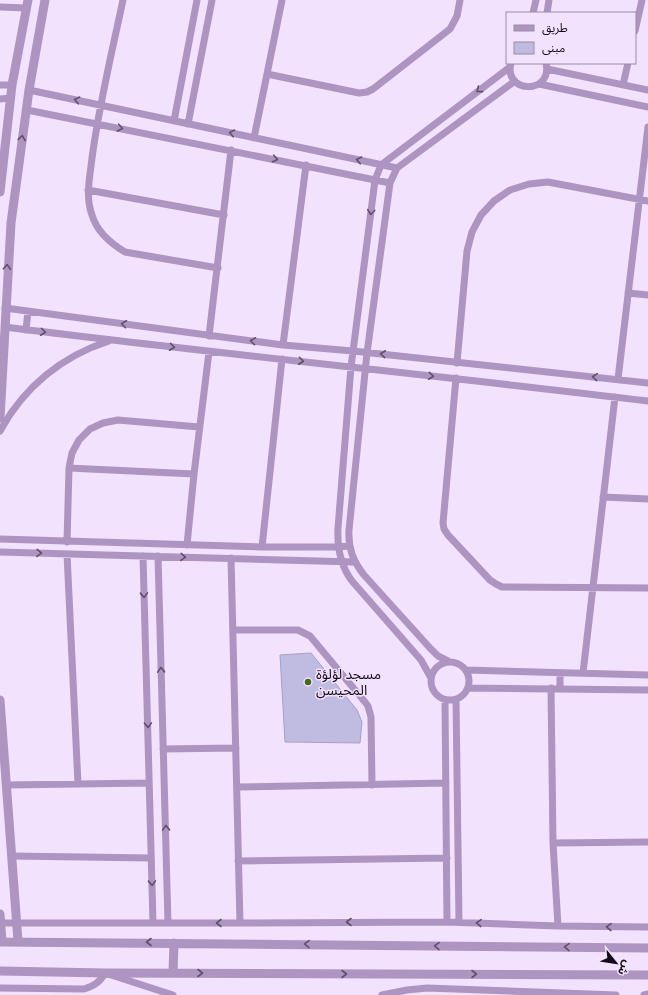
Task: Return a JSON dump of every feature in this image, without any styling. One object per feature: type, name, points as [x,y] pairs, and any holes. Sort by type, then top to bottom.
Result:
[{"type":"street","points":[[0,418],[11,223],[29,90],[45,0]]},
{"type":"street","points":[[123,0],[96,123],[88,190],[92,215],[97,227],[105,237],[114,246],[125,252],[218,268]]},
{"type":"street","points":[[174,121],[197,0]]},
{"type":"street","points":[[188,124],[212,0]]},
{"type":"street","points":[[254,138],[282,0]]},
{"type":"street","points":[[267,74],[360,93],[367,92],[373,89],[450,29],[456,16],[460,0]]},
{"type":"street","points":[[533,12],[536,0]]},
{"type":"street","points":[[547,12],[550,0]]},
{"type":"street","points":[[636,27],[642,0]]},
{"type":"street","points":[[0,7],[26,9]]},
{"type":"street","points":[[26,9],[31,20],[42,17]]},
{"type":"street","points":[[0,192],[10,98],[26,9]]},
{"type":"street","points":[[21,37],[28,36],[38,40]]},
{"type":"street","points":[[623,85],[628,64]]},
{"type":"street","points":[[510,65],[511,75],[515,82],[526,87],[535,86],[544,79],[547,66],[648,90]]},
{"type":"street","points":[[510,65],[381,165],[378,169],[375,180],[351,367],[338,528],[338,547],[341,561],[346,574],[421,660],[431,678],[432,689],[445,700],[456,700],[464,695],[468,688],[469,677],[466,670],[458,663],[448,661],[438,656],[430,648],[364,574],[355,562],[349,546],[349,530],[365,368],[390,183],[397,168],[515,82]]},
{"type":"street","points":[[539,84],[648,106]]},
{"type":"street","points":[[0,85],[12,85]]},
{"type":"street","points":[[29,90],[397,168]]},
{"type":"street","points":[[0,99],[10,98]]},
{"type":"street","points":[[27,110],[390,183]]},
{"type":"street","points":[[618,380],[648,127]]},
{"type":"street","points":[[209,336],[231,150]]},
{"type":"street","points":[[283,345],[306,166]]},
{"type":"street","points":[[457,363],[467,251],[472,232],[481,215],[494,201],[510,190],[529,184],[548,182],[648,201]]},
{"type":"street","points":[[88,190],[224,215]]},
{"type":"street","points":[[628,292],[648,295]]},
{"type":"street","points":[[6,308],[283,345],[353,351],[648,383]]},
{"type":"street","points":[[26,330],[28,311]]},
{"type":"street","points":[[4,327],[209,352],[456,378],[648,401]]},
{"type":"street","points":[[0,431],[22,398],[51,370],[75,355],[113,340]]},
{"type":"street","points":[[187,545],[199,426],[209,352]]},
{"type":"street","points":[[262,547],[282,359]]},
{"type":"street","points":[[456,378],[443,523],[448,536],[490,580],[502,586],[648,588]]},
{"type":"street","points":[[583,674],[615,397]]},
{"type":"street","points":[[67,542],[69,468],[72,453],[79,440],[90,430],[103,422],[118,420],[199,426]]},
{"type":"street","points":[[69,468],[194,474]]},
{"type":"street","points":[[603,497],[648,499]]},
{"type":"street","points":[[0,539],[262,547],[349,546]]},
{"type":"street","points":[[0,552],[355,562]]},
{"type":"street","points":[[67,554],[78,784]]},
{"type":"street","points":[[143,556],[153,923]]},
{"type":"street","points":[[158,556],[168,923]]},
{"type":"street","points":[[231,558],[240,923]]},
{"type":"street","points":[[233,630],[298,630],[310,636],[365,702],[370,711],[372,785]]},
{"type":"street","points":[[431,678],[435,669],[448,661]]},
{"type":"street","points":[[466,670],[583,674],[648,674]]},
{"type":"street","points":[[560,673],[560,688]]},
{"type":"street","points":[[468,688],[648,690]]},
{"type":"street","points":[[551,688],[553,843],[558,926]]},
{"type":"street","points":[[0,700],[18,942]]},
{"type":"street","points":[[445,700],[448,922]]},
{"type":"street","points":[[456,700],[459,922]]},
{"type":"street","points":[[164,749],[236,748]]},
{"type":"street","points":[[6,785],[149,783]]},
{"type":"street","points":[[237,787],[446,783]]},
{"type":"street","points":[[553,843],[648,842]]},
{"type":"street","points":[[12,856],[151,858]]},
{"type":"street","points":[[238,862],[447,858]]},
{"type":"street","points":[[648,927],[558,926],[459,922],[17,923],[0,920],[1,942],[648,948]]},
{"type":"street","points":[[173,973],[174,943]]},
{"type":"street","points":[[0,971],[105,973],[648,975]]},
{"type":"street","points":[[0,988],[84,989],[94,986],[105,973]]},
{"type":"street","points":[[105,973],[173,995]]},
{"type":"street","points":[[382,995],[416,992],[616,995]]},
{"type":"street","points":[[644,995],[648,994]]},
{"type":"building","name":"مسجد لؤلؤة المحيسن","points":[[311,653],[357,710],[362,722],[360,743],[285,742],[280,655]]},
{"type":"place","name":"مسجد لؤلؤة المحيسن","points":[[308,682]]}]
